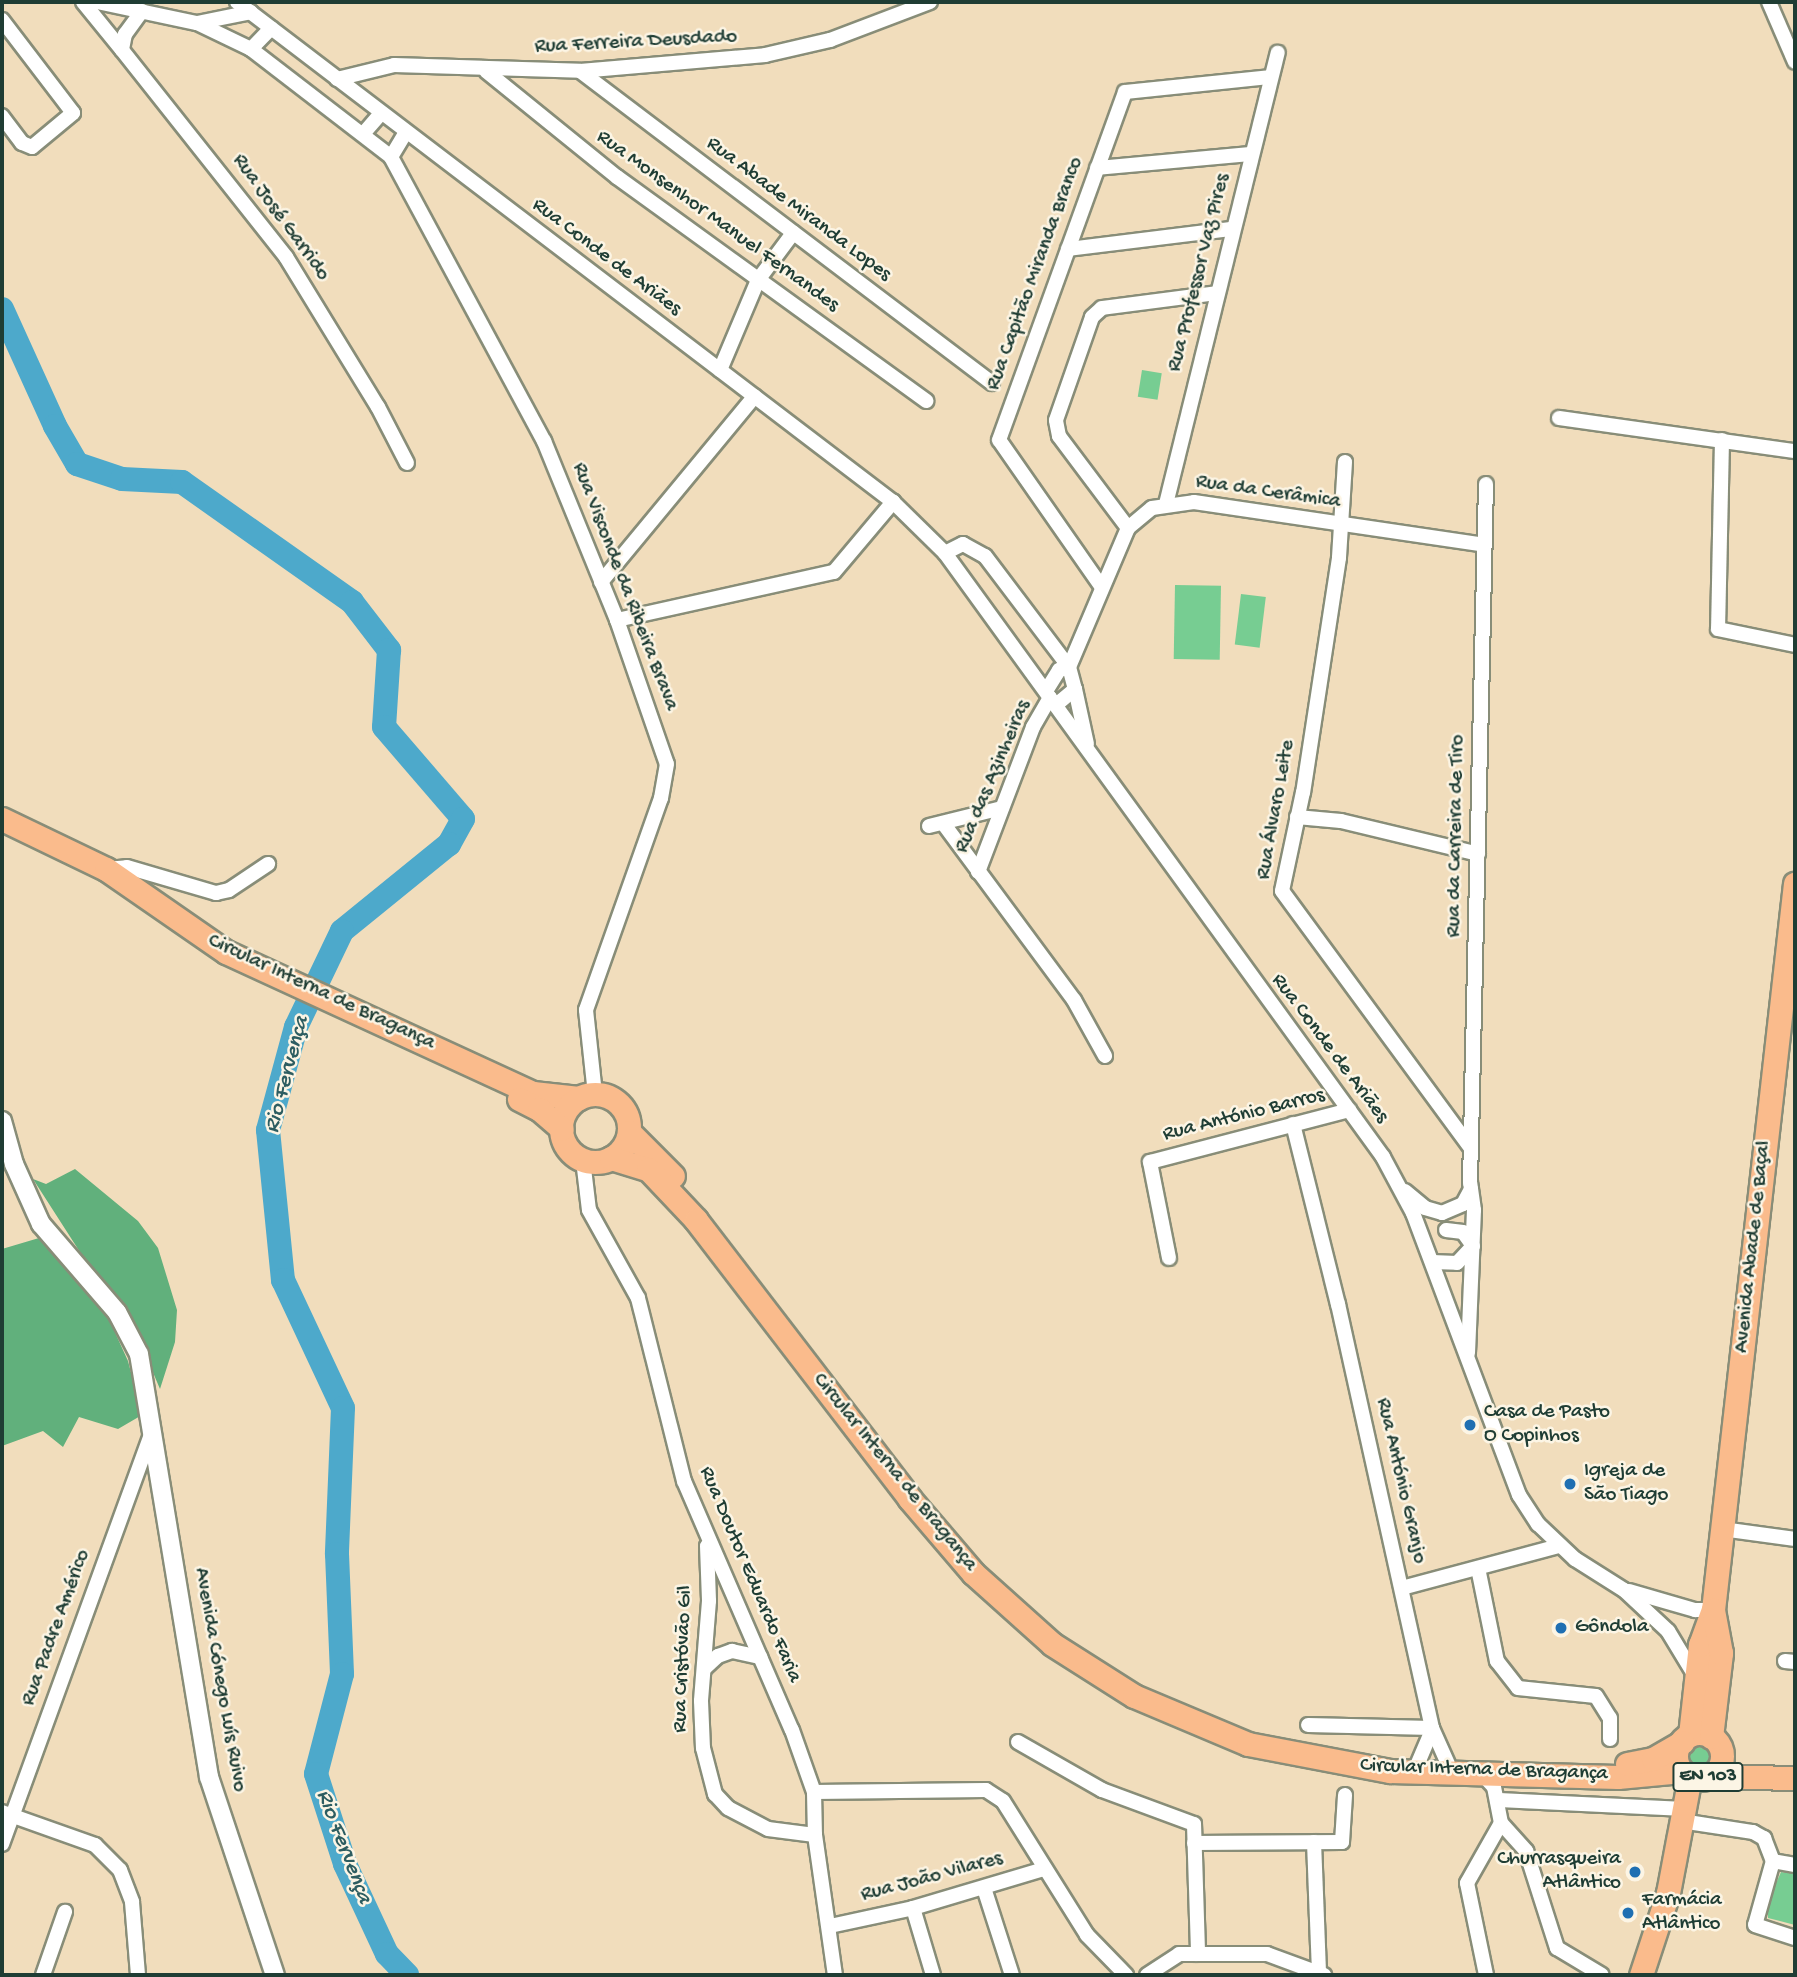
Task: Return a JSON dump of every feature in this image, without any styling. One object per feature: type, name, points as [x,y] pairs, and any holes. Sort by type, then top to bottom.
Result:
[{"type":"main road","name":"Circular Interna de Bragança","points":[[2,819],[106,869],[189,929],[249,967]]},
{"type":"main road","name":"Circular Interna de Bragança","points":[[2,832],[111,884],[198,947],[249,967],[385,1031],[537,1107],[562,1129]]},
{"type":"main road","name":"Avenida Abade de Baçal","points":[[1697,1775],[1676,1756],[1700,1739],[1721,1653],[1713,1610],[1795,884]]},
{"type":"main road","name":"Circular Interna de Bragança","points":[[385,1031],[533,1093],[587,1096]]},
{"type":"main road","points":[[587,1096],[606,1096],[624,1110],[629,1132],[620,1152],[611,1158],[583,1160],[566,1145],[562,1129],[566,1111],[587,1096]]},
{"type":"main road","name":"Circular Interna de Bragança","points":[[629,1132],[689,1194],[941,1525],[1041,1624],[1105,1670],[1199,1718],[1314,1752],[1418,1763],[1626,1765],[1653,1759],[1700,1739]]},
{"type":"main road","name":"Circular Interna de Bragança","points":[[611,1158],[646,1167],[665,1184],[941,1538],[1009,1609],[1076,1661],[1167,1713],[1274,1751],[1390,1771],[1795,1778]]},
{"type":"main road","name":"Avenida Abade de Baçal","points":[[1641,1975],[1668,1893],[1697,1775],[1721,1761],[1700,1739],[1695,1681],[1702,1635],[1713,1610]]},
{"type":"main road","points":[[1700,1739],[1743,1759],[1795,1763]]},
{"type":"main road","name":"Avenida Abade de Baçal","points":[[1654,1975],[1679,1901],[1689,1816]]},
{"type":"street","name":"Rua José Garrido","points":[[83,2],[286,257],[379,407],[407,463]]},
{"type":"street","name":"Rua Visconde da Ribeira Brava","points":[[97,2],[197,23],[251,49],[391,157],[544,440],[617,620],[667,764],[661,797],[586,1010],[587,1096]]},
{"type":"street","name":"Rua Conde de Ariães","points":[[237,2],[893,502],[945,552],[1034,673],[1091,758],[1349,1110],[1400,1186],[1519,1495],[1559,1546],[1624,1590],[1675,1639],[1695,1681]]},
{"type":"street","name":"Rua Ferreira Deusdado","points":[[337,79],[394,65],[486,71],[580,71],[765,55],[830,40],[930,2]]},
{"type":"street","points":[[1769,2],[1795,62]]},
{"type":"street","points":[[122,50],[125,34],[142,11]]},
{"type":"street","points":[[197,23],[251,12]]},
{"type":"street","points":[[2,20],[74,113],[32,147],[22,143],[2,116]]},
{"type":"street","points":[[251,49],[271,28]]},
{"type":"street","name":"Rua Professor Vaz Pires","points":[[1166,504],[1269,77],[1279,53]]},
{"type":"street","name":"Rua Monsenhor Manuel Fernandes","points":[[486,71],[617,177],[927,401]]},
{"type":"street","name":"Rua Abade Miranda Lopes","points":[[580,71],[992,383]]},
{"type":"street","name":"Rua Capitão Miranda Branco","points":[[1101,586],[999,440],[1125,92],[1269,77]]},
{"type":"street","points":[[363,134],[381,113]]},
{"type":"street","points":[[391,157],[405,132]]},
{"type":"street","points":[[1097,168],[1251,154]]},
{"type":"street","points":[[1068,249],[1232,229]]},
{"type":"street","points":[[720,370],[758,280],[793,233]]},
{"type":"street","points":[[1128,528],[1059,436],[1056,420],[1093,317],[1102,307],[1217,293]]},
{"type":"street","points":[[601,582],[755,396]]},
{"type":"street","points":[[1559,418],[1795,451]]},
{"type":"street","points":[[1722,440],[1718,629],[1795,645]]},
{"type":"street","name":"Rua Álvaro Leite","points":[[1345,462],[1343,524],[1297,817],[1283,879],[1284,899],[1471,1148]]},
{"type":"street","name":"Rua da Carreira de Tiro","points":[[1467,1362],[1473,1245],[1471,1148],[1486,484]]},
{"type":"street","points":[[617,620],[834,572],[893,502]]},
{"type":"street","name":"Rua da Cerâmica","points":[[1064,668],[1128,528],[1152,508],[1194,502],[1485,545]]},
{"type":"street","points":[[945,552],[963,544],[985,556],[1064,668],[1075,689],[1091,758]]},
{"type":"street","points":[[1034,673],[1064,668]]},
{"type":"street","name":"Rua das Azinheiras","points":[[978,872],[1033,727],[1051,698],[1064,668]]},
{"type":"street","points":[[1051,698],[1075,689]]},
{"type":"street","points":[[1002,808],[936,824],[978,872],[1074,1000],[1105,1056]]},
{"type":"street","points":[[1297,817],[1340,821],[1478,854]]},
{"type":"street","points":[[106,869],[127,867],[216,893],[229,890],[268,864]]},
{"type":"street","name":"Rua António Barros","points":[[1169,1258],[1150,1162],[1349,1110]]},
{"type":"street","name":"Avenida Cónego Luís Ruivo","points":[[2,1121],[14,1164],[41,1224],[130,1333],[147,1380],[209,1777],[275,1975]]},
{"type":"street","name":"Rua António Granjo","points":[[1293,1124],[1402,1588],[1432,1728],[1448,1764]]},
{"type":"street","name":"Rua Doutor Eduardo Faria","points":[[583,1160],[589,1210],[638,1298],[684,1481],[760,1657],[814,1792],[815,1835],[835,1975]]},
{"type":"street","points":[[1400,1186],[1433,1212],[1449,1213],[1463,1204]]},
{"type":"street","points":[[1446,1230],[1463,1232],[1473,1245],[1457,1263],[1429,1256],[1471,1189]]},
{"type":"street","name":"Rua Padre Américo","points":[[2,1844],[7,1814],[154,1427]]},
{"type":"street","points":[[1721,1530],[1795,1539]]},
{"type":"street","name":"Rua Cristóvão Gil","points":[[707,1537],[703,1748],[715,1794],[728,1808],[768,1829],[815,1835]]},
{"type":"street","points":[[1402,1588],[1559,1546]]},
{"type":"street","points":[[1478,1568],[1497,1661],[1518,1688],[1596,1696],[1610,1718],[1610,1740]]},
{"type":"street","name":"Rua Conde de Ariães","points":[[1624,1590],[1695,1610],[1713,1610]]},
{"type":"street","points":[[705,1668],[718,1656],[732,1651],[760,1657]]},
{"type":"street","points":[[1308,1725],[1432,1728],[1418,1763]]},
{"type":"street","points":[[1018,1742],[1102,1790],[1194,1824],[1198,1954]]},
{"type":"street","points":[[1481,1773],[1499,1800]]},
{"type":"street","points":[[1486,1975],[1467,1883],[1501,1823],[1499,1800],[1506,1781],[1517,1774]]},
{"type":"street","points":[[814,1792],[986,1790],[1003,1801],[1087,1935],[1126,1975]]},
{"type":"street","points":[[1194,1843],[1342,1842],[1345,1796]]},
{"type":"street","points":[[1499,1800],[1689,1816],[1753,1832],[1764,1838],[1773,1861],[1755,1925],[1795,1938]]},
{"type":"street","points":[[7,1814],[96,1845],[120,1870],[132,1902],[138,1975]]},
{"type":"street","points":[[1501,1823],[1525,1851],[1557,1948],[1602,1975]]},
{"type":"street","points":[[1147,1975],[1180,1954],[1267,1954],[1321,1974],[1314,1842]]},
{"type":"street","points":[[1773,1861],[1795,1865]]},
{"type":"street","name":"Rua João Vilares","points":[[830,1926],[913,1908],[1044,1869]]},
{"type":"street","points":[[984,1888],[1012,1975]]},
{"type":"street","points":[[913,1908],[933,1975]]},
{"type":"street","points":[[43,1975],[65,1912]]},
{"type":"green space","points":[[1142,370],[1162,373],[1158,400],[1138,397]]},
{"type":"green space","points":[[1175,585],[1221,586],[1220,660],[1174,659]]},
{"type":"green space","points":[[1241,594],[1266,597],[1260,648],[1235,645]]},
{"type":"green space","points":[[75,1169],[138,1221],[158,1248],[177,1310],[175,1342],[160,1389],[126,1309],[87,1263],[33,1179],[46,1184]]},
{"type":"green space","points":[[39,1238],[90,1291],[108,1317],[128,1361],[142,1415],[118,1429],[79,1417],[63,1447],[43,1431],[2,1446],[2,1249]]},
{"type":"green space","points":[[1698,1743],[1707,1747],[1711,1756],[1707,1765],[1698,1769],[1689,1765],[1685,1756],[1689,1747]]},
{"type":"green space","points":[[1781,1872],[1795,1874],[1795,1925],[1768,1918],[1768,1901]]},
{"type":"waterway","name":"Rio Fervença","points":[[2,309],[55,426],[77,464],[122,479],[182,482],[352,602],[389,650],[384,727],[463,819],[449,844],[342,931],[296,1027],[268,1130],[283,1280],[343,1408],[337,1554],[342,1674],[316,1774],[345,1864],[387,1954],[407,1975]]},
{"type":"place","name":"Casa de Pasto O Copinhos","points":[[1470,1425]]},
{"type":"place","name":"Igreja de São Tiago","points":[[1570,1484]]},
{"type":"place","name":"Gôndola","points":[[1561,1628]]},
{"type":"place","name":"Churrasqueira Atlântico","points":[[1635,1872]]},
{"type":"place","name":"Farmácia Atlântico","points":[[1628,1913]]}]
